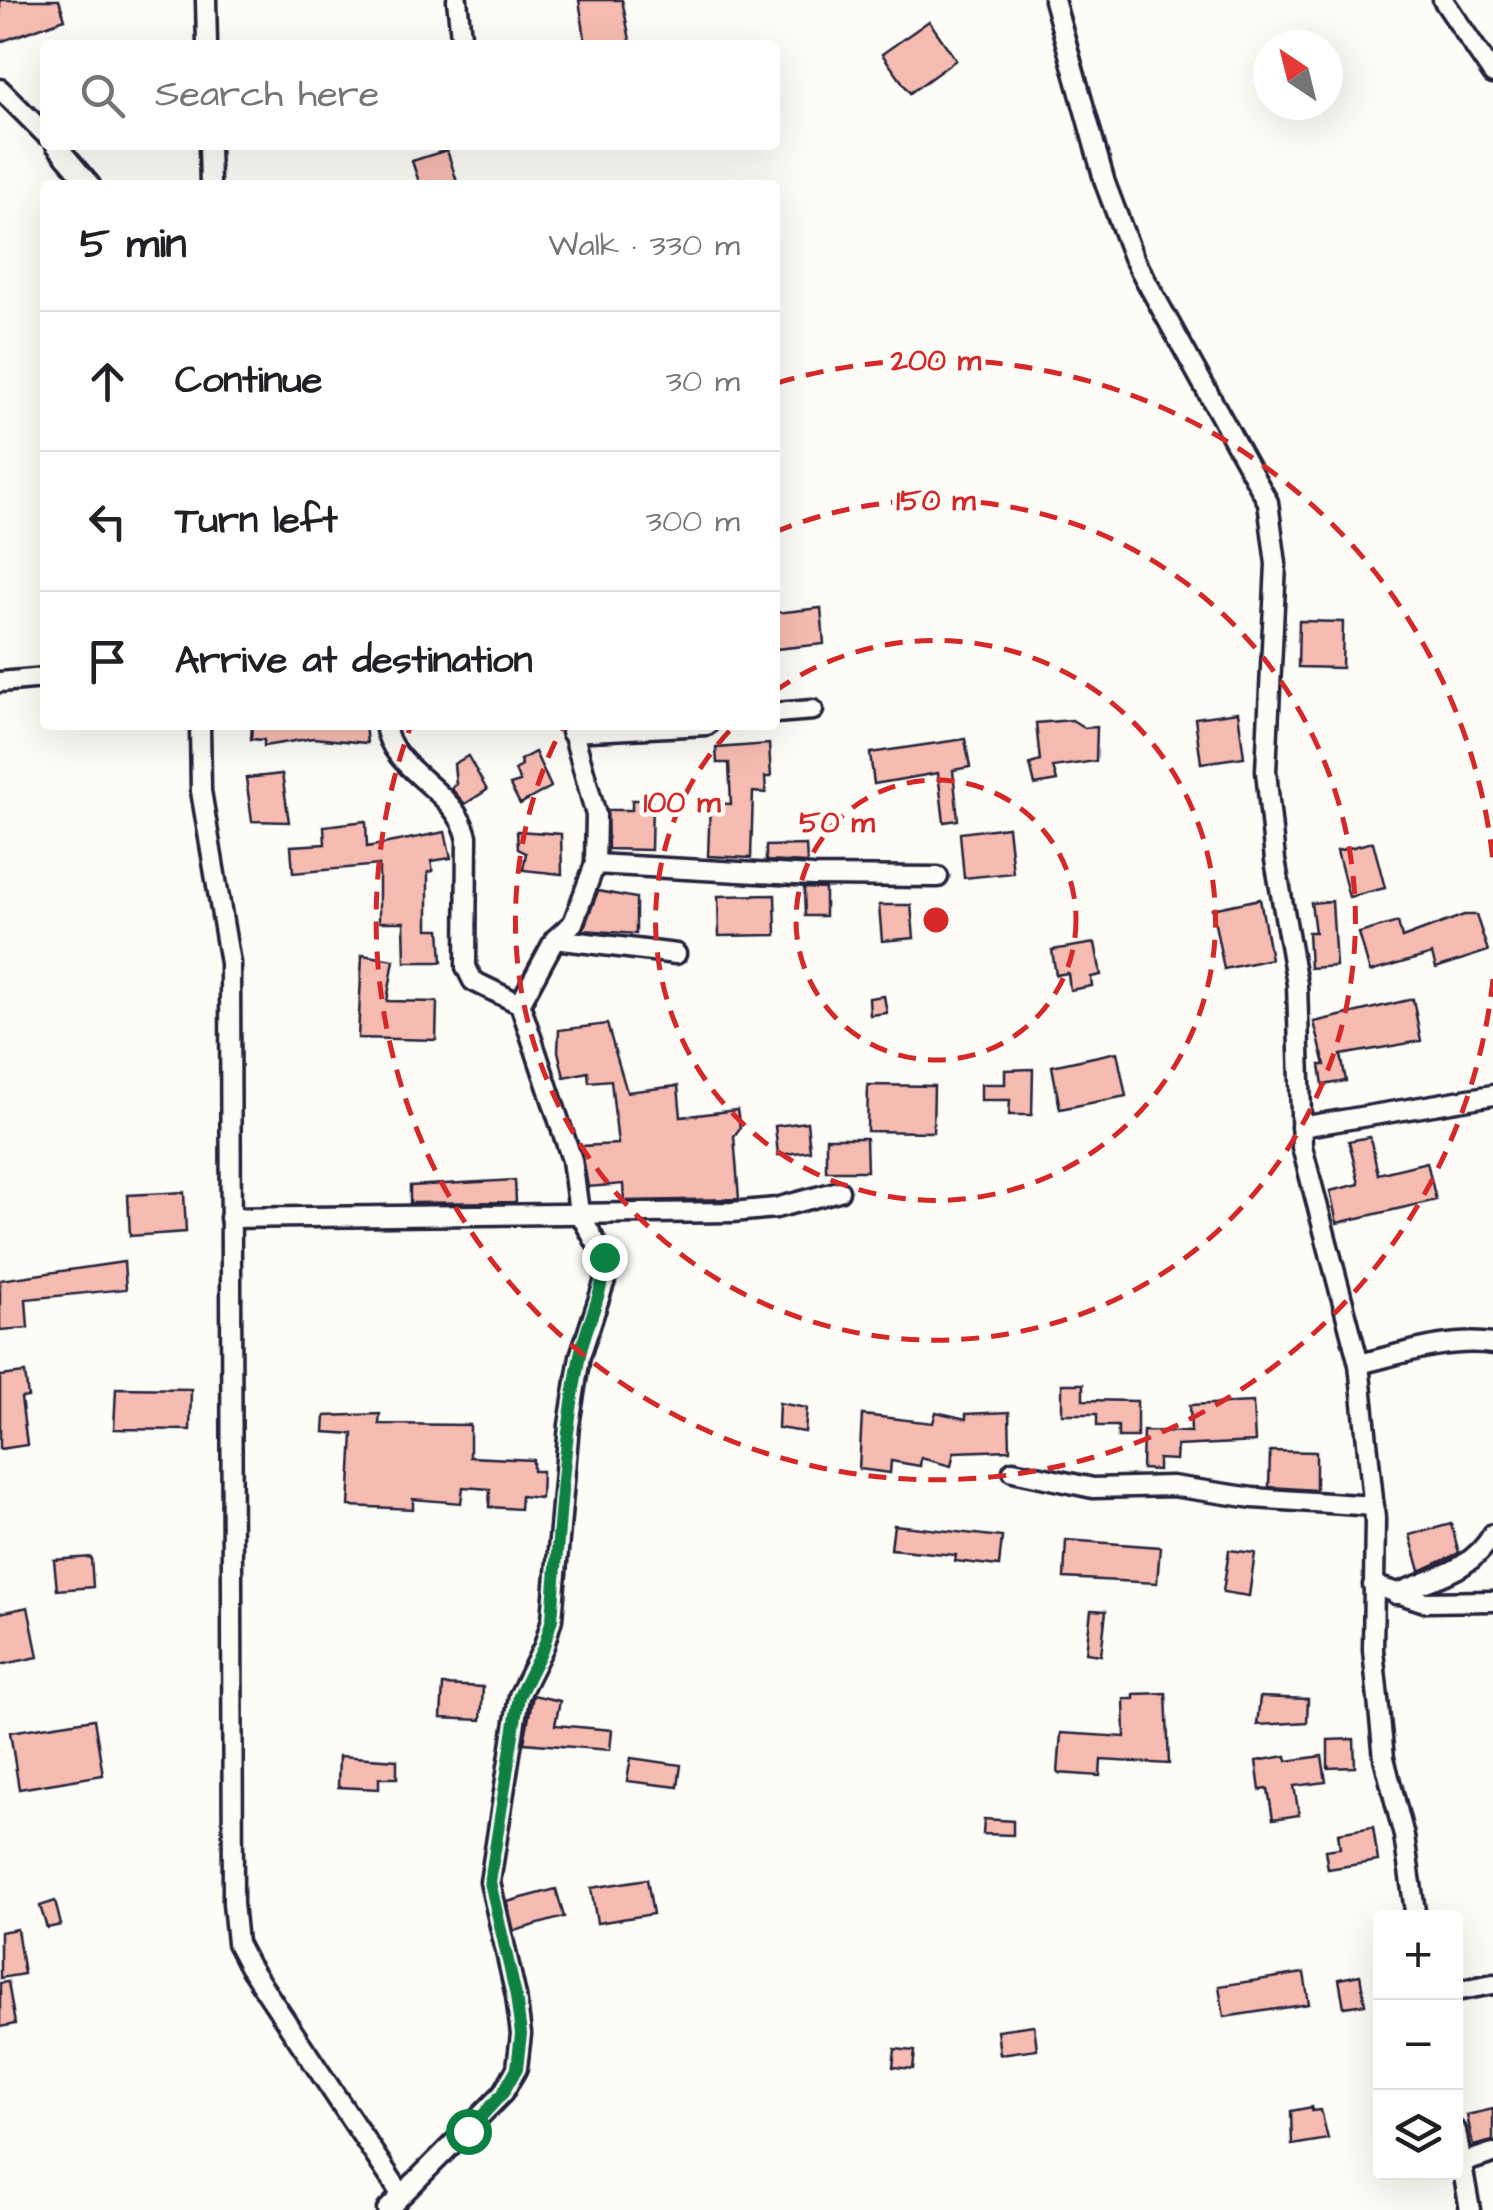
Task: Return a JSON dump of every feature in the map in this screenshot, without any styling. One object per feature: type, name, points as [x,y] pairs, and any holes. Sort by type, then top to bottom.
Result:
[{"type":"street","points":[[206,0],[206,40]]},
{"type":"street","points":[[457,0],[461,40]]},
{"type":"street","points":[[1054,0],[1105,183],[1133,257],[1268,502],[1276,564],[1266,771],[1274,860],[1297,984],[1302,1147],[1359,1364],[1374,1506],[1373,1650],[1384,1758],[1404,1836],[1415,1910]]},
{"type":"street","points":[[1443,0],[1493,74]]},
{"type":"street","points":[[0,88],[40,129]]},
{"type":"street","points":[[60,150],[86,180]]},
{"type":"street","points":[[209,150],[210,180]]},
{"type":"street","points":[[0,682],[40,678]]},
{"type":"street","points":[[780,712],[813,710]]},
{"type":"street","points":[[200,730],[201,791],[230,963],[233,1902],[238,1942],[248,1966],[401,2194]]},
{"type":"street","points":[[386,730],[389,744],[462,817],[468,836],[466,966],[473,981],[520,1004],[572,1160],[578,1212],[604,1257],[604,1280],[580,1356],[552,1619],[544,1646],[519,1696],[490,1882],[516,1996],[521,2034],[517,2068],[503,2093],[387,2210]]},
{"type":"street","points":[[520,1004],[555,938],[573,923],[595,864],[596,815],[572,730]]},
{"type":"street","points":[[595,864],[813,876],[938,877]]},
{"type":"street","points":[[555,938],[676,954]]},
{"type":"street","points":[[1301,1127],[1493,1095]]},
{"type":"street","points":[[230,1218],[732,1212],[776,1208],[839,1191]]},
{"type":"street","points":[[1359,1364],[1424,1349],[1493,1344]]},
{"type":"street","points":[[1014,1471],[1094,1488],[1172,1486],[1253,1498],[1374,1506]]},
{"type":"street","points":[[1396,1594],[1452,1574],[1472,1561],[1493,1534]]},
{"type":"street","points":[[1373,1585],[1426,1602],[1493,1600]]},
{"type":"street","points":[[1463,1990],[1493,1984]]},
{"type":"street","points":[[1463,2163],[1493,2153]]},
{"type":"street","points":[[1463,2169],[1470,2210]]},
{"type":"building","points":[[0,0],[59,0],[65,19],[0,42]]},
{"type":"building","points":[[579,0],[622,0],[630,40],[585,40]]},
{"type":"building","points":[[929,21],[956,60],[910,93],[882,54]]},
{"type":"building","points":[[447,150],[456,180],[418,180],[412,161]]},
{"type":"building","points":[[821,608],[824,644],[780,648],[780,612]]},
{"type":"building","points":[[1299,621],[1343,622],[1342,668],[1298,667]]},
{"type":"building","points":[[1238,712],[1244,757],[1201,763],[1195,718]]},
{"type":"building","points":[[1072,720],[1085,728],[1097,727],[1096,761],[1053,767],[1057,781],[1035,785],[1030,764],[1040,761],[1036,723]]},
{"type":"building","points":[[252,730],[366,730],[367,743],[313,738],[264,746],[264,740],[251,739]]},
{"type":"building","points":[[965,739],[970,767],[953,770],[958,820],[944,822],[938,773],[874,784],[870,753]]},
{"type":"building","points":[[769,744],[771,777],[765,777],[766,793],[753,792],[751,858],[708,856],[710,803],[731,804],[729,763],[717,763],[716,748]]},
{"type":"building","points":[[535,752],[551,787],[520,804],[510,785],[520,782],[515,770],[522,766],[520,760]]},
{"type":"building","points":[[468,756],[487,790],[465,804],[451,788],[456,784],[454,764]]},
{"type":"building","points":[[282,774],[289,822],[252,821],[246,778]]},
{"type":"building","points":[[632,800],[652,800],[651,850],[608,849],[607,810],[632,810]]},
{"type":"building","points":[[366,821],[367,847],[445,832],[451,858],[431,861],[433,871],[428,872],[428,929],[440,929],[442,962],[405,962],[404,922],[379,922],[379,865],[293,873],[291,846],[325,844],[324,826]]},
{"type":"building","points":[[1008,827],[1013,873],[964,878],[960,833]]},
{"type":"building","points":[[517,831],[561,834],[562,874],[523,870],[526,853],[518,849]]},
{"type":"building","points":[[1373,842],[1385,888],[1349,897],[1337,851]]},
{"type":"building","points":[[806,845],[807,863],[766,861],[766,846]]},
{"type":"building","points":[[804,888],[825,889],[825,916],[805,916]]},
{"type":"building","points":[[598,891],[636,898],[636,934],[583,930]]},
{"type":"building","points":[[775,895],[776,935],[719,936],[718,896]]},
{"type":"building","points":[[1260,899],[1271,959],[1224,969],[1212,909]]},
{"type":"building","points":[[1332,901],[1336,966],[1310,968],[1308,932],[1315,932],[1311,903]]},
{"type":"building","points":[[879,905],[911,905],[914,938],[882,941]]},
{"type":"building","points":[[1464,915],[1476,915],[1488,951],[1436,968],[1432,954],[1370,972],[1359,933],[1398,922],[1402,938]]},
{"type":"building","points":[[1095,943],[1101,975],[1091,977],[1092,986],[1070,990],[1068,973],[1056,975],[1052,950]]},
{"type":"building","points":[[362,955],[394,960],[387,1001],[437,1002],[436,1040],[358,1038]]},
{"type":"building","points":[[884,996],[887,1013],[870,1015],[869,998]]},
{"type":"building","points":[[1413,999],[1421,1041],[1341,1055],[1346,1081],[1323,1085],[1320,1065],[1325,1065],[1314,1022]]},
{"type":"building","points":[[607,1024],[627,1092],[678,1086],[681,1117],[737,1110],[740,1128],[734,1136],[739,1199],[624,1201],[623,1184],[588,1187],[581,1146],[618,1144],[611,1080],[589,1082],[588,1072],[564,1077],[558,1051],[559,1030]]},
{"type":"building","points":[[1117,1052],[1126,1096],[1060,1109],[1052,1066]]},
{"type":"building","points":[[1033,1069],[1032,1115],[1009,1115],[1010,1100],[981,1100],[981,1084],[1005,1084],[1005,1070]]},
{"type":"building","points":[[868,1085],[934,1086],[933,1132],[867,1131]]},
{"type":"building","points":[[807,1122],[810,1151],[778,1155],[775,1126]]},
{"type":"building","points":[[1370,1137],[1378,1174],[1427,1162],[1436,1200],[1337,1223],[1330,1191],[1359,1184],[1349,1141]]},
{"type":"building","points":[[826,1138],[866,1138],[867,1171],[826,1171]]},
{"type":"building","points":[[515,1180],[516,1202],[410,1203],[410,1186]]},
{"type":"building","points":[[184,1192],[186,1232],[130,1236],[128,1195]]},
{"type":"building","points":[[124,1262],[126,1289],[26,1299],[28,1328],[0,1330],[0,1280]]},
{"type":"building","points":[[25,1373],[28,1397],[21,1398],[27,1445],[0,1449],[0,1376]]},
{"type":"building","points":[[1062,1384],[1083,1384],[1083,1400],[1137,1401],[1137,1437],[1118,1437],[1118,1426],[1097,1426],[1097,1414],[1062,1414]]},
{"type":"building","points":[[116,1388],[191,1389],[190,1430],[114,1429]]},
{"type":"building","points":[[1253,1402],[1255,1442],[1177,1446],[1176,1460],[1158,1459],[1158,1470],[1142,1469],[1143,1431],[1191,1432],[1190,1405]]},
{"type":"building","points":[[779,1403],[807,1408],[805,1432],[778,1428]]},
{"type":"building","points":[[936,1412],[966,1419],[966,1414],[1009,1412],[1010,1450],[954,1452],[951,1466],[921,1458],[920,1466],[891,1461],[890,1473],[859,1469],[862,1415],[933,1423]]},
{"type":"building","points":[[380,1414],[379,1424],[470,1425],[470,1457],[533,1460],[533,1471],[542,1471],[541,1498],[521,1496],[520,1509],[489,1507],[490,1489],[463,1487],[461,1503],[413,1499],[413,1509],[349,1506],[353,1434],[324,1432],[325,1416]]},
{"type":"building","points":[[1270,1451],[1316,1452],[1316,1490],[1269,1487]]},
{"type":"building","points":[[1451,1524],[1459,1553],[1420,1571],[1410,1535]]},
{"type":"building","points":[[894,1525],[1002,1537],[999,1566],[955,1561],[956,1555],[891,1549]]},
{"type":"building","points":[[1066,1540],[1160,1547],[1157,1583],[1064,1578]]},
{"type":"building","points":[[1229,1550],[1255,1553],[1249,1596],[1223,1592]]},
{"type":"building","points":[[91,1557],[93,1587],[57,1590],[54,1560]]},
{"type":"building","points":[[28,1607],[38,1657],[0,1665],[0,1613]]},
{"type":"building","points":[[1091,1610],[1106,1611],[1101,1655],[1086,1653]]},
{"type":"building","points":[[443,1685],[483,1687],[481,1720],[441,1718]]},
{"type":"building","points":[[1166,1693],[1169,1764],[1101,1760],[1100,1776],[1058,1773],[1061,1733],[1125,1737],[1124,1699],[1134,1699],[1134,1694]]},
{"type":"building","points":[[533,1695],[560,1701],[555,1725],[612,1730],[610,1750],[524,1743]]},
{"type":"building","points":[[1260,1697],[1308,1699],[1307,1722],[1257,1725]]},
{"type":"building","points":[[94,1719],[103,1775],[19,1789],[10,1732]]},
{"type":"building","points":[[1354,1739],[1355,1767],[1328,1768],[1328,1740]]},
{"type":"building","points":[[339,1756],[397,1760],[397,1778],[379,1778],[379,1789],[338,1787]]},
{"type":"building","points":[[1286,1756],[1287,1761],[1322,1756],[1326,1782],[1294,1786],[1299,1815],[1273,1819],[1268,1789],[1260,1790],[1256,1761]]},
{"type":"building","points":[[631,1758],[681,1765],[678,1787],[627,1781]]},
{"type":"building","points":[[984,1819],[1013,1821],[1013,1835],[983,1834]]},
{"type":"building","points":[[1373,1827],[1378,1861],[1328,1869],[1325,1850],[1340,1848],[1338,1833]]},
{"type":"building","points":[[647,1879],[653,1914],[597,1923],[591,1888]]},
{"type":"building","points":[[556,1889],[564,1917],[514,1931],[507,1902]]},
{"type":"building","points":[[55,1901],[61,1925],[47,1928],[40,1906]]},
{"type":"building","points":[[17,1929],[24,1974],[0,1978],[0,1932]]},
{"type":"building","points":[[1304,1973],[1309,2004],[1224,2017],[1219,1986]]},
{"type":"building","points":[[1360,1975],[1365,2004],[1344,2007],[1339,1979]]},
{"type":"building","points":[[8,1982],[15,2024],[0,2027],[0,1983]]},
{"type":"building","points":[[1034,2025],[1037,2049],[1000,2054],[997,2030]]},
{"type":"building","points":[[895,2049],[915,2051],[913,2069],[893,2067]]},
{"type":"building","points":[[1312,2107],[1312,2111],[1321,2110],[1328,2139],[1292,2145],[1291,2111]]},
{"type":"building","points":[[1493,2109],[1493,2141],[1473,2146],[1467,2115]]},
{"type":"route","points":[[468,2131],[503,2093],[517,2068],[521,2034],[516,1996],[490,1882],[519,1696],[544,1646],[552,1619],[570,1425],[580,1356],[604,1280],[604,1257]]}]
